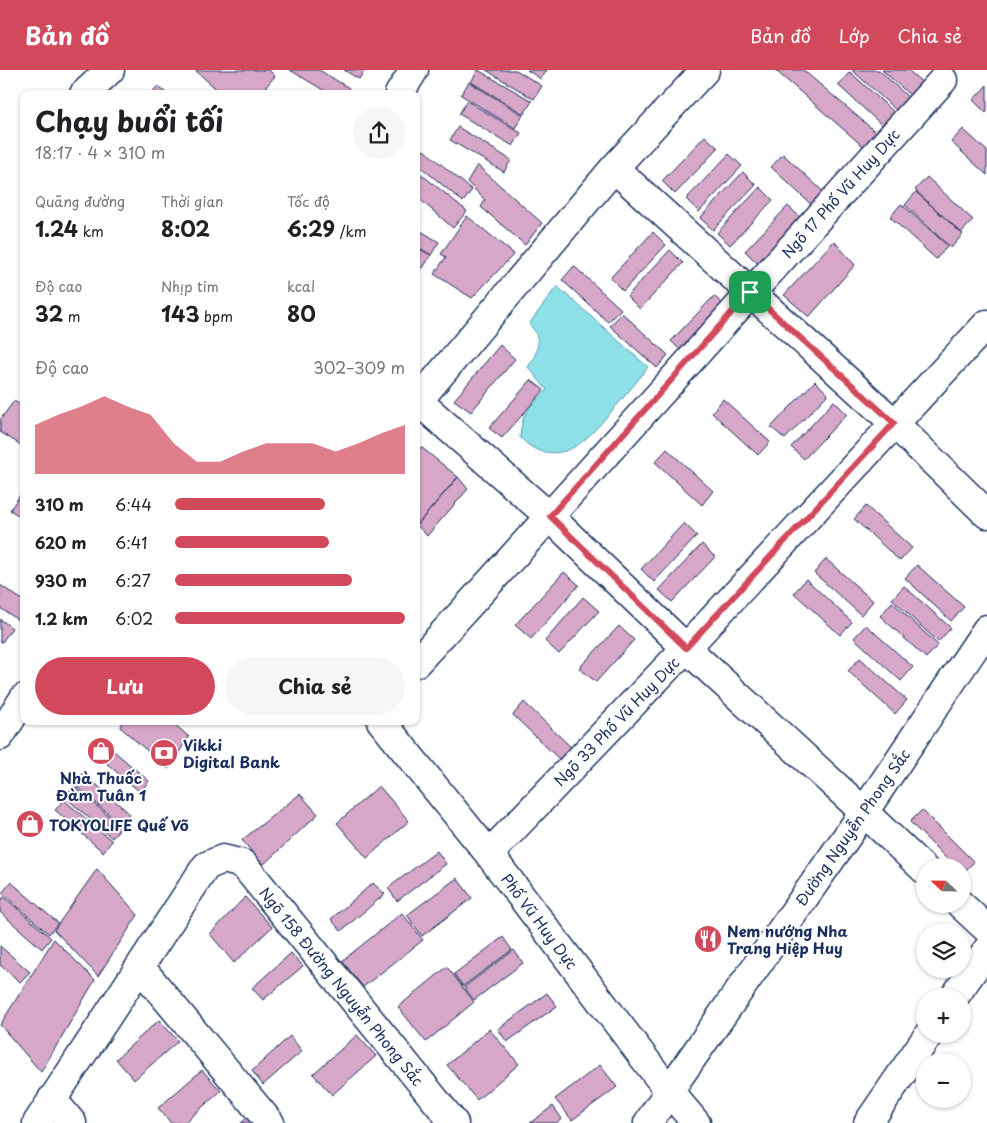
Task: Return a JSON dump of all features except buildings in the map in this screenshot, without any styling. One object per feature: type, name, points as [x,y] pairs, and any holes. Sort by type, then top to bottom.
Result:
[{"type":"main road","points":[[88,90],[110,70]]},
{"type":"main road","points":[[402,90],[414,70]]},
{"type":"main road","points":[[420,398],[614,168],[704,70]]},
{"type":"main road","name":"Ngõ 17 Phố Vũ Huy Dực","points":[[420,659],[943,80]]},
{"type":"main road","points":[[614,168],[894,423],[987,514]]},
{"type":"main road","name":"Ngõ 33 Phố Vũ Huy Dực","points":[[490,854],[686,648],[987,324]]},
{"type":"main road","points":[[420,405],[550,516],[686,648],[916,861]]},
{"type":"main road","name":"Đường Nguyễn Phong Sắc","points":[[648,1123],[864,812],[987,629]]},
{"type":"main road","points":[[0,736],[20,704]]},
{"type":"main road","name":"Phố Vũ Huy Dực","points":[[384,725],[490,854],[669,1091],[696,1123]]},
{"type":"main road","name":"Ngõ 158 Đường Nguyễn Phong Sắc","points":[[140,967],[206,866],[223,860],[243,864],[454,1123]]},
{"type":"main road","points":[[970,913],[987,929]]},
{"type":"main road","points":[[961,988],[987,950]]},
{"type":"main road","points":[[37,1123],[140,967],[270,1123]]},
{"type":"main road","points":[[868,1123],[924,1043]]},
{"type":"main road","points":[[52,1099],[72,1123]]},
{"type":"water","points":[[557,286],[648,367],[621,401],[590,435],[574,447],[555,453],[534,448],[520,437],[525,415],[535,401],[547,390],[528,367],[538,343],[535,333],[529,324]]},
{"type":"place","name":"Nhà Thuốc Đàm Tuân 1","points":[[101,751]]},
{"type":"place","name":"Vikki Digital Bank","points":[[164,753]]},
{"type":"place","name":"TOKYOLIFE Quế Võ","points":[[30,824]]},
{"type":"place","name":"Nem nướng Nha Trang Hiệp Huy","points":[[708,939]]},
{"type":"route","points":[[750,292],[894,423],[686,648],[550,516],[750,292]]}]
